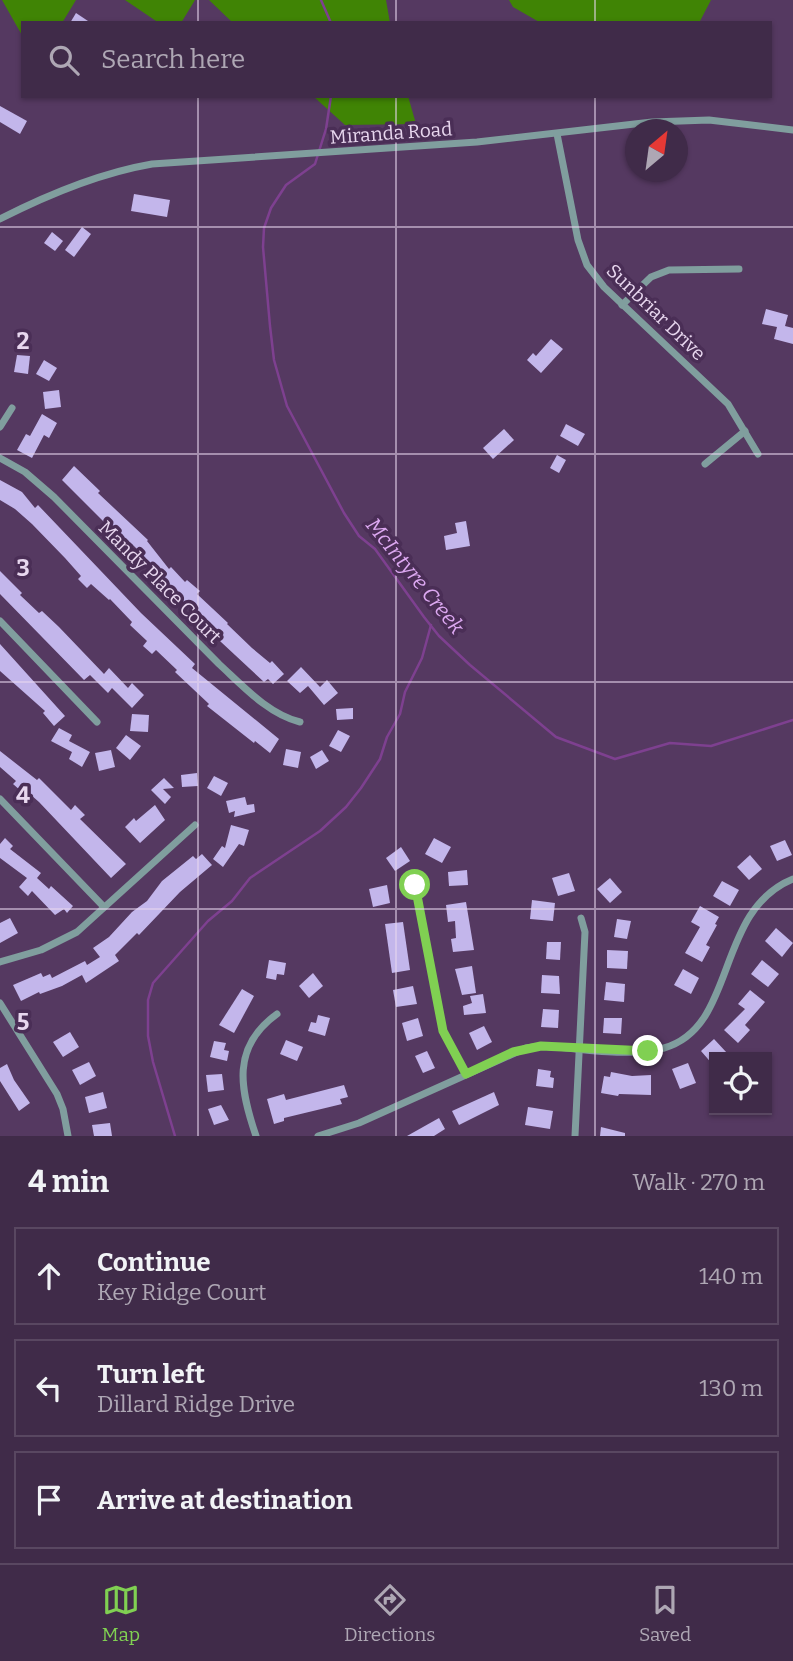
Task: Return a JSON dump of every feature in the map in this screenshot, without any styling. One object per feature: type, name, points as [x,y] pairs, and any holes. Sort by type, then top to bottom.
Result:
[{"type":"street","name":"Miranda Road","points":[[0,219],[65,190],[129,168],[152,164],[477,142],[652,122],[726,122],[793,130]]},
{"type":"street","name":"Sunbriar Drive","points":[[557,134],[578,240],[587,265],[622,305],[717,392],[737,415],[758,454]]},
{"type":"street","points":[[622,305],[651,277],[669,270],[739,269]]},
{"type":"street","points":[[0,427],[12,408]]},
{"type":"street","points":[[705,464],[746,431]]},
{"type":"street","name":"Mandy Place Court","points":[[0,458],[25,472],[54,497],[227,672],[271,710],[286,719],[300,722]]},
{"type":"street","points":[[0,621],[97,722]]},
{"type":"street","points":[[0,799],[104,907]]},
{"type":"street","points":[[0,962],[59,943],[77,932],[195,825]]},
{"type":"street","points":[[318,1136],[359,1123],[527,1048],[648,1051],[666,1047],[685,1037],[709,1011],[747,919],[771,891],[793,879]]},
{"type":"street","points":[[415,885],[443,1031],[466,1074]]},
{"type":"street","points":[[575,1136],[584,932],[581,918]]},
{"type":"street","points":[[0,1003],[57,1094],[68,1136]]},
{"type":"street","points":[[256,1136],[242,1083],[242,1068],[251,1043],[266,1022],[277,1014]]},
{"type":"green space","points":[[2,0],[76,0],[63,21],[21,21],[21,33]]},
{"type":"green space","points":[[125,0],[195,0],[182,21],[156,21]]},
{"type":"green space","points":[[209,0],[386,0],[390,21],[231,21]]},
{"type":"green space","points":[[509,0],[711,0],[700,21],[538,21],[513,7]]},
{"type":"green space","points":[[315,98],[409,98],[416,124],[345,125]]},
{"type":"building","points":[[76,13],[88,21],[71,21]]},
{"type":"building","points":[[0,106],[27,121],[20,134],[0,122]]},
{"type":"building","points":[[134,194],[170,200],[167,217],[131,211]]},
{"type":"building","points":[[82,227],[91,234],[74,257],[65,250]]},
{"type":"building","points":[[52,232],[63,241],[55,251],[44,243]]},
{"type":"building","points":[[766,309],[788,315],[785,326],[793,328],[793,344],[774,339],[777,327],[762,324]]},
{"type":"building","points":[[551,339],[563,349],[541,373],[527,360],[533,353],[536,356]]},
{"type":"building","points":[[17,355],[30,356],[28,374],[14,372]]},
{"type":"building","points":[[44,360],[57,368],[49,381],[36,374]]},
{"type":"building","points":[[59,390],[61,407],[45,409],[43,392]]},
{"type":"building","points":[[42,414],[57,423],[49,438],[44,435],[32,458],[17,450],[26,434],[30,436]]},
{"type":"building","points":[[566,424],[585,434],[578,446],[560,436]]},
{"type":"building","points":[[504,429],[514,440],[493,459],[483,448]]},
{"type":"building","points":[[557,455],[566,460],[559,473],[550,468]]},
{"type":"building","points":[[74,466],[100,491],[98,493],[148,540],[169,569],[171,567],[185,582],[187,580],[200,591],[197,594],[227,624],[284,674],[273,684],[268,679],[264,682],[221,642],[158,576],[143,555],[132,544],[129,547],[62,480]]},
{"type":"building","points":[[0,480],[22,492],[35,508],[38,505],[141,613],[195,664],[192,668],[279,739],[270,753],[207,706],[209,704],[156,650],[152,654],[143,646],[147,641],[130,625],[132,622],[110,599],[91,584],[87,588],[78,579],[81,576],[32,524],[0,500]]},
{"type":"building","points":[[466,521],[470,546],[446,550],[444,536],[457,533],[455,523]]},
{"type":"building","points":[[0,571],[22,593],[20,595],[39,613],[42,611],[104,674],[109,668],[128,688],[132,683],[144,695],[132,708],[112,688],[108,693],[90,675],[84,680],[0,594]]},
{"type":"building","points":[[0,644],[65,716],[54,726],[43,713],[45,711],[0,671]]},
{"type":"building","points":[[301,667],[320,687],[327,680],[338,693],[324,705],[308,686],[300,693],[287,681]]},
{"type":"building","points":[[353,708],[353,719],[337,720],[336,709]]},
{"type":"building","points":[[132,714],[149,715],[148,732],[130,731]]},
{"type":"building","points":[[59,728],[72,735],[69,741],[90,752],[82,767],[69,759],[72,752],[51,741]]},
{"type":"building","points":[[338,730],[350,736],[341,752],[329,746]]},
{"type":"building","points":[[126,735],[141,746],[130,760],[116,748]]},
{"type":"building","points":[[286,749],[301,752],[298,768],[283,765]]},
{"type":"building","points":[[111,750],[115,767],[99,771],[95,753]]},
{"type":"building","points":[[322,750],[329,761],[316,769],[310,757]]},
{"type":"building","points":[[0,751],[37,780],[39,778],[71,810],[75,805],[85,815],[80,819],[126,864],[111,878],[39,802],[23,788],[21,791],[13,784],[16,781],[0,767]]},
{"type":"building","points":[[197,773],[198,786],[182,787],[181,775]]},
{"type":"building","points":[[214,776],[228,783],[221,796],[207,788]]},
{"type":"building","points":[[164,778],[174,788],[163,789],[171,797],[165,804],[151,790]]},
{"type":"building","points":[[245,797],[247,805],[254,804],[255,812],[234,817],[235,811],[229,813],[226,801]]},
{"type":"building","points":[[155,805],[165,820],[140,843],[125,827]]},
{"type":"building","points":[[231,825],[249,830],[244,846],[239,844],[223,867],[213,859],[222,846],[225,848]]},
{"type":"building","points":[[5,838],[13,846],[10,849],[41,873],[37,878],[49,889],[51,886],[73,906],[67,913],[64,909],[55,915],[32,891],[28,896],[19,887],[27,878],[0,858],[0,844]]},
{"type":"building","points":[[434,838],[451,847],[442,863],[425,854]]},
{"type":"building","points":[[785,840],[792,855],[777,861],[770,846]]},
{"type":"building","points":[[401,847],[410,861],[395,871],[386,858]]},
{"type":"building","points":[[202,854],[212,865],[115,955],[119,961],[86,983],[82,975],[62,986],[40,994],[39,992],[21,1001],[13,985],[41,973],[43,977],[50,974],[52,978],[85,961],[87,965],[100,957],[93,948],[109,937],[132,912],[147,901],[162,881],[193,856],[196,859]]},
{"type":"building","points":[[750,855],[762,869],[749,880],[737,867]]},
{"type":"building","points":[[467,870],[468,885],[449,886],[448,872]]},
{"type":"building","points":[[569,873],[575,891],[558,896],[552,878]]},
{"type":"building","points":[[610,878],[622,892],[610,903],[597,889]]},
{"type":"building","points":[[722,881],[739,890],[730,906],[713,896]]},
{"type":"building","points":[[387,885],[390,903],[373,907],[369,889]]},
{"type":"building","points":[[532,900],[555,903],[553,921],[530,919]]},
{"type":"building","points":[[466,902],[474,950],[453,952],[451,939],[456,938],[455,921],[448,922],[446,905]]},
{"type":"building","points":[[700,906],[719,917],[706,945],[710,947],[702,962],[685,953],[700,927],[691,922]]},
{"type":"building","points":[[10,918],[18,933],[0,943],[0,923]]},
{"type":"building","points":[[617,919],[631,921],[627,939],[614,937]]},
{"type":"building","points":[[403,922],[410,970],[392,973],[385,924]]},
{"type":"building","points":[[776,928],[793,943],[782,957],[765,941]]},
{"type":"building","points":[[547,942],[561,942],[560,960],[546,959]]},
{"type":"building","points":[[607,950],[628,951],[627,969],[607,968]]},
{"type":"building","points":[[269,960],[286,963],[284,975],[277,974],[276,980],[266,978]]},
{"type":"building","points":[[762,960],[779,974],[768,987],[751,974]]},
{"type":"building","points":[[472,966],[476,993],[462,995],[455,969]]},
{"type":"building","points":[[683,969],[699,978],[691,994],[674,985]]},
{"type":"building","points":[[313,973],[323,986],[309,998],[299,986]]},
{"type":"building","points":[[542,975],[559,976],[560,994],[541,993]]},
{"type":"building","points":[[606,982],[625,984],[624,1002],[604,1000]]},
{"type":"building","points":[[413,986],[417,1004],[396,1007],[393,990]]},
{"type":"building","points":[[242,989],[254,996],[234,1033],[219,1025]]},
{"type":"building","points":[[750,990],[765,1002],[745,1025],[750,1030],[738,1043],[724,1030],[745,1009],[738,1004]]},
{"type":"building","points":[[483,994],[486,1013],[464,1015],[463,1006],[472,1003],[470,996]]},
{"type":"building","points":[[543,1009],[559,1010],[558,1028],[541,1027]]},
{"type":"building","points":[[318,1015],[330,1018],[325,1036],[308,1031],[311,1022],[316,1023]]},
{"type":"building","points":[[418,1018],[423,1036],[407,1041],[402,1023]]},
{"type":"building","points":[[604,1018],[622,1018],[621,1034],[603,1033]]},
{"type":"building","points":[[484,1026],[492,1042],[477,1050],[469,1033]]},
{"type":"building","points":[[70,1032],[79,1047],[63,1057],[53,1042]]},
{"type":"building","points":[[714,1039],[726,1052],[709,1052],[709,1060],[701,1051]]},
{"type":"building","points":[[286,1040],[303,1047],[297,1061],[280,1054]]},
{"type":"building","points":[[214,1041],[226,1043],[224,1050],[229,1051],[227,1061],[210,1057]]},
{"type":"building","points":[[427,1051],[435,1068],[423,1073],[415,1056]]},
{"type":"building","points":[[89,1062],[96,1076],[80,1085],[72,1070]]},
{"type":"building","points":[[688,1063],[696,1083],[680,1089],[672,1069]]},
{"type":"building","points":[[7,1064],[30,1103],[19,1111],[0,1081],[0,1068]]},
{"type":"building","points":[[538,1069],[551,1071],[550,1077],[554,1078],[553,1088],[536,1086]]},
{"type":"building","points":[[611,1072],[632,1076],[651,1075],[651,1095],[618,1096],[601,1093],[604,1076],[610,1077]]},
{"type":"building","points":[[222,1074],[224,1090],[208,1092],[206,1075]]},
{"type":"building","points":[[344,1085],[348,1097],[340,1099],[342,1104],[284,1118],[284,1121],[274,1124],[267,1099],[284,1094],[286,1100]]},
{"type":"building","points":[[103,1092],[107,1108],[89,1113],[85,1097]]},
{"type":"building","points":[[494,1092],[499,1105],[459,1125],[452,1111]]},
{"type":"building","points":[[221,1105],[229,1120],[214,1125],[208,1109]]},
{"type":"building","points":[[528,1107],[553,1111],[550,1129],[525,1125]]},
{"type":"building","points":[[439,1118],[445,1129],[434,1136],[407,1136]]},
{"type":"building","points":[[110,1123],[112,1136],[94,1136],[92,1125]]},
{"type":"building","points":[[601,1127],[625,1133],[625,1136],[600,1136]]},
{"type":"waterway","name":"McIntyre Creek","points":[[321,0],[330,21]]},
{"type":"waterway","name":"McIntyre Creek","points":[[331,98],[326,129],[315,164],[286,185],[271,208],[264,228],[263,247],[274,360],[287,406],[359,536],[375,549],[439,636],[556,737],[615,759],[670,743],[711,746],[793,720]]},
{"type":"waterway","points":[[175,1136],[148,1036],[148,1000],[153,983],[208,921],[232,901],[250,878],[320,831],[346,807],[361,788],[380,759],[387,737],[400,714],[405,692],[422,658],[431,625]]},
{"type":"route","points":[[415,885],[443,1031],[466,1074],[513,1052],[541,1046],[648,1051]]}]
